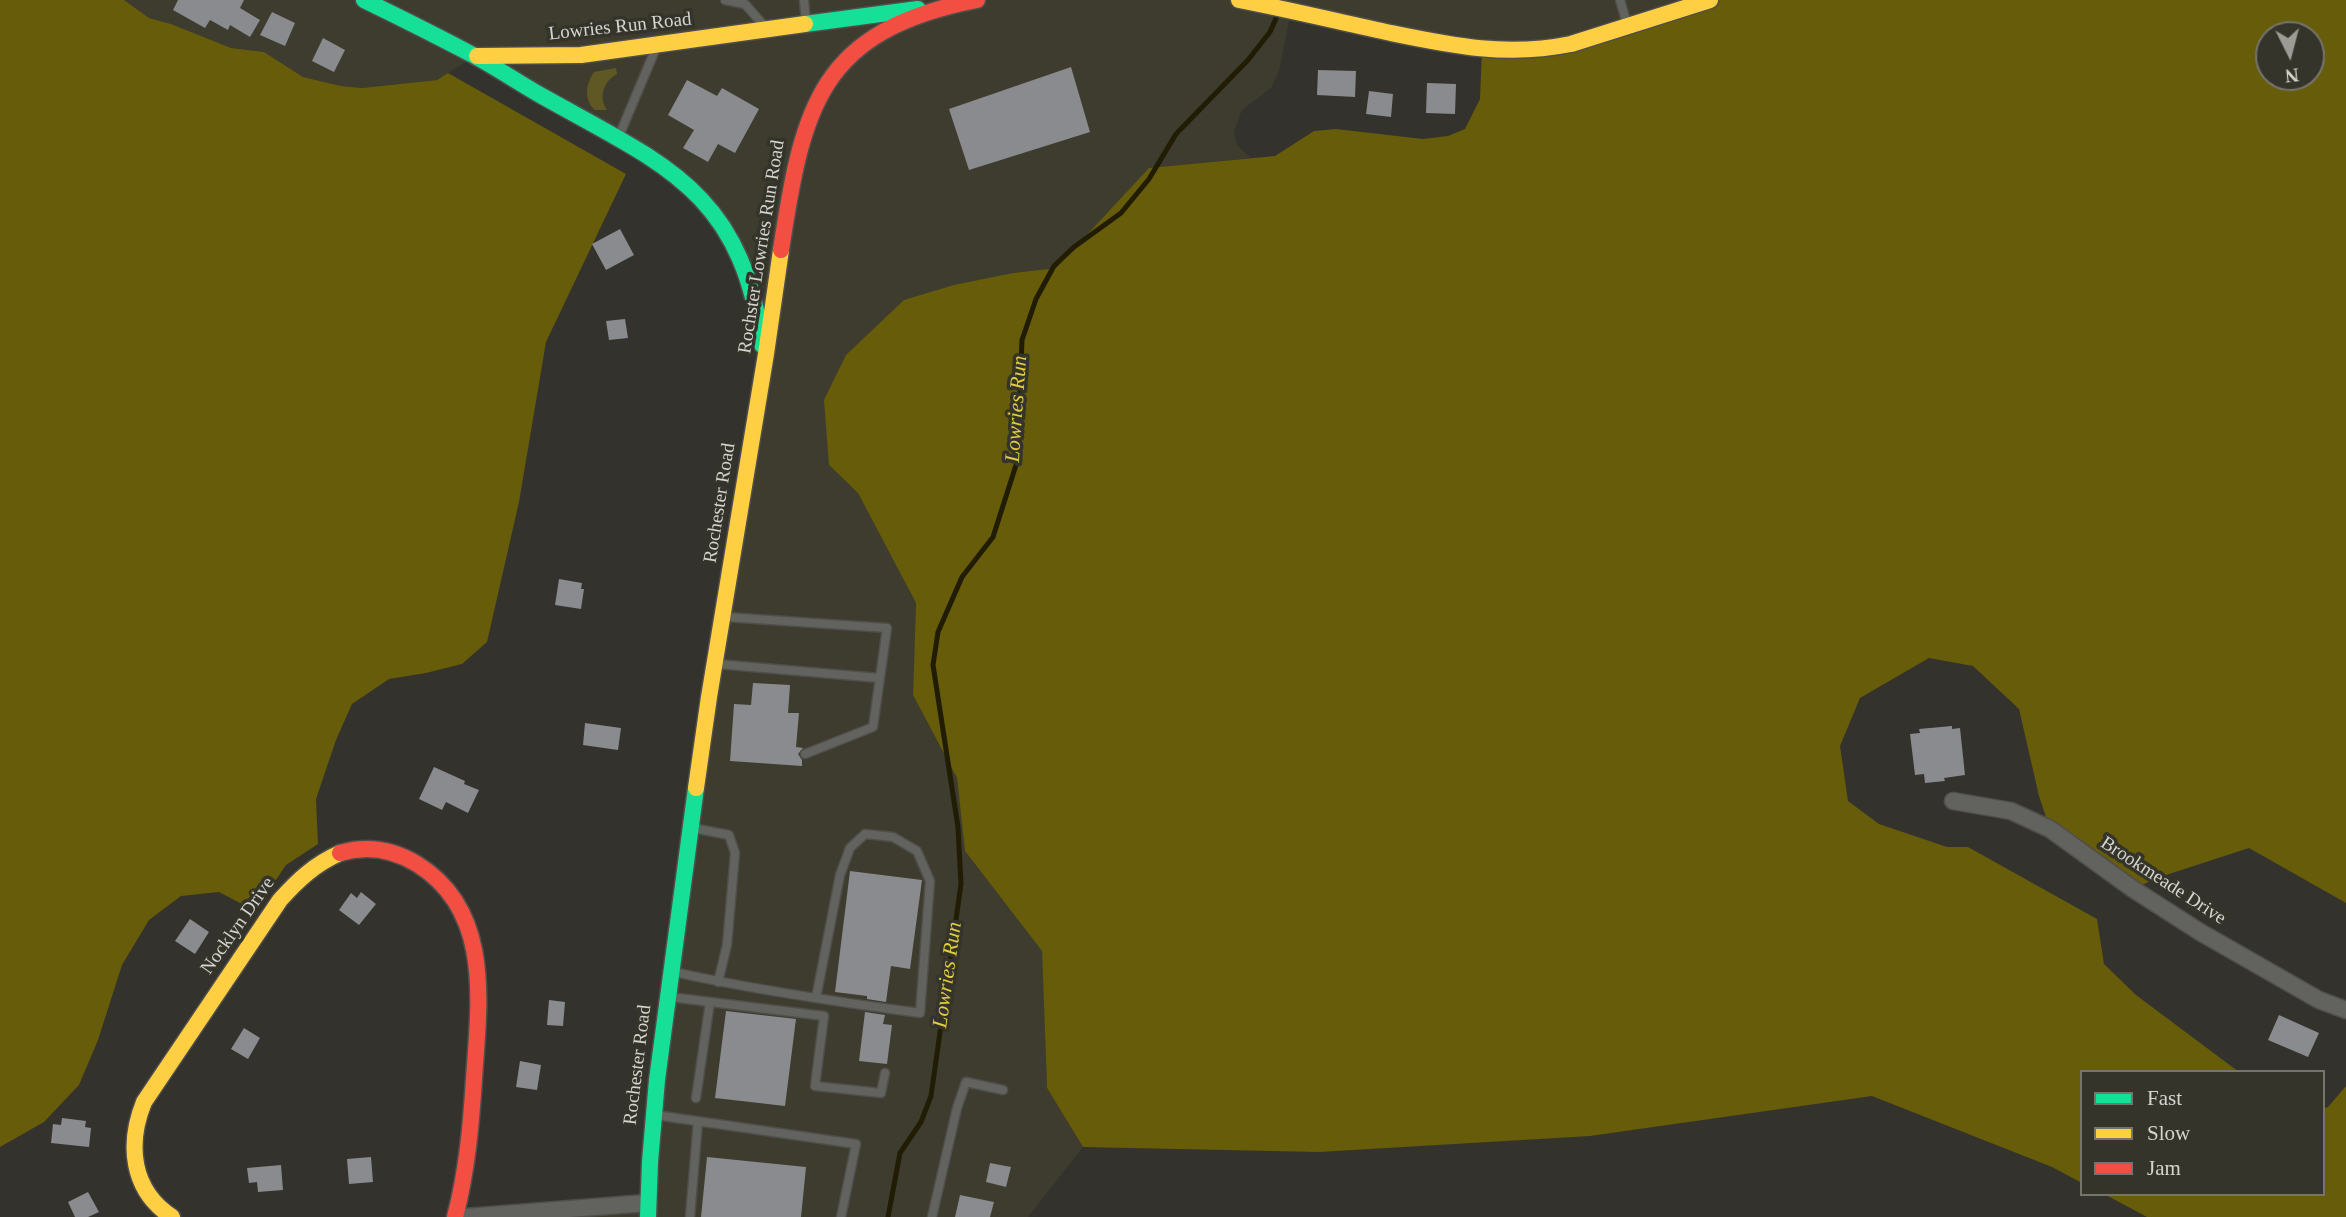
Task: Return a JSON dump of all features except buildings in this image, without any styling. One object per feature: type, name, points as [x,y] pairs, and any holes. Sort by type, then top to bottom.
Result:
[{"type":"street","name":"Rochester Road","points":[[364,0],[475,56],[667,168],[695,191],[720,222],[740,257],[753,288],[761,329],[764,368],[714,664],[667,996],[652,1114],[648,1210]]},
{"type":"street","name":"Lowries Run Road","points":[[475,56],[582,55],[977,0]]},
{"type":"street","points":[[1239,0],[1428,41],[1518,52],[1551,49],[1710,0]]},
{"type":"street","name":"Rochster Lowries Run Road","points":[[764,368],[793,174],[799,144],[814,106],[837,69],[867,40],[906,19],[955,4]]},
{"type":"street","name":"Brookmeade Drive","points":[[1953,801],[2011,811],[2050,829],[2133,889],[2200,932],[2319,1000],[2346,1010]]},
{"type":"street","name":"Nocklyn Drive","points":[[172,1217],[153,1202],[143,1188],[137,1170],[135,1127],[144,1102],[292,885],[336,853],[364,848],[391,850],[418,864],[443,882],[466,919],[473,946],[478,987],[470,1139],[462,1192],[455,1217]]},
{"type":"street","points":[[466,1217],[648,1210]]},
{"type":"lane","points":[[725,0],[745,4],[768,31]]},
{"type":"lane","points":[[804,0],[806,25]]},
{"type":"lane","points":[[1620,0],[1628,27]]},
{"type":"lane","points":[[618,139],[657,46]]},
{"type":"lane","points":[[722,617],[887,628],[873,727],[806,754]]},
{"type":"lane","points":[[714,664],[879,678]]},
{"type":"lane","points":[[691,827],[729,835],[735,853],[727,945],[718,982]]},
{"type":"lane","points":[[671,972],[718,982],[816,998],[920,1013],[930,881],[917,851],[893,837],[865,834],[850,848],[840,875],[816,998]]},
{"type":"lane","points":[[667,996],[824,1016],[815,1086],[881,1093],[885,1073]]},
{"type":"lane","points":[[696,1098],[710,1002]]},
{"type":"lane","points":[[932,1217],[957,1108],[966,1082],[1003,1090]]},
{"type":"lane","points":[[652,1114],[856,1143],[841,1217]]},
{"type":"lane","points":[[690,1217],[698,1121]]},
{"type":"shaded area","points":[[0,0],[124,0],[149,18],[231,48],[264,52],[303,77],[341,86],[362,88],[437,80],[448,73],[626,174],[546,342],[519,502],[487,642],[462,664],[389,679],[352,704],[336,740],[316,799],[318,844],[286,865],[255,911],[219,892],[181,896],[149,920],[122,965],[98,1040],[79,1085],[44,1122],[0,1147]]},
{"type":"shaded area","points":[[124,0],[1710,0],[1551,49],[1291,11],[1279,71],[1271,88],[1242,110],[1234,132],[1237,145],[1251,158],[1150,168],[1056,268],[1013,273],[829,465],[858,493],[916,603],[913,695],[957,778],[965,851],[1042,951],[1047,1088],[1083,1147],[1028,1217],[466,1217],[647,1203],[764,368],[753,288],[695,191],[475,56],[437,80],[362,88],[341,86],[303,77],[264,52],[231,48],[149,18]]},
{"type":"shaded area","points":[[1710,0],[2346,0],[2346,903],[2249,848],[2160,877],[2133,889],[2050,829],[2039,796],[2019,709],[1973,666],[1929,658],[1860,698],[1840,746],[1848,801],[1879,824],[1947,847],[1968,847],[2097,919],[2104,964],[2136,995],[2236,1070],[2080,1070],[2080,1182],[2052,1167],[1872,1096],[1590,1136],[1319,1152],[1083,1147],[1047,1088],[1042,951],[965,851],[957,778],[913,695],[916,603],[858,493],[829,465],[824,400],[846,355],[904,300],[954,285],[1013,273],[1056,268],[1149,168],[1275,156],[1314,131],[1336,129],[1423,139],[1448,136],[1465,129],[1480,99],[1482,49],[1518,53]]},
{"type":"shaded area","points":[[616,68],[617,74],[604,90],[603,100],[607,110],[595,110],[587,96],[591,77],[594,72]]},
{"type":"shaded area","points":[[2346,1086],[2346,1217],[2147,1217],[2108,1196],[2325,1196],[2325,1108]]},
{"type":"waterway","name":"Lowries Run","points":[[888,1217],[900,1153],[921,1122],[931,1096],[961,884],[958,827],[933,665],[938,632],[962,577],[993,537],[1017,462],[1022,340],[1036,299],[1054,266],[1074,247],[1121,213],[1149,179],[1176,134],[1248,60],[1270,32],[1277,16]]},
{"type":"traffic: fast","points":[[364,0],[473,55],[625,142],[660,164],[690,188],[716,216],[736,251],[752,293],[762,345]]},
{"type":"traffic: fast","points":[[805,24],[918,9]]},
{"type":"traffic: fast","points":[[648,1217],[657,1080],[696,788]]},
{"type":"traffic: slow","points":[[1239,0],[1437,42],[1503,50],[1571,44],[1710,0]]},
{"type":"traffic: slow","points":[[477,56],[581,55],[805,24]]},
{"type":"traffic: slow","points":[[696,788],[781,250]]},
{"type":"traffic: slow","points":[[172,1217],[148,1194],[136,1165],[135,1134],[144,1102],[280,900],[307,873],[340,853]]},
{"type":"traffic: jam","points":[[781,250],[799,155],[811,116],[828,83],[851,55],[883,32],[924,14],[977,0]]},
{"type":"traffic: jam","points":[[340,853],[360,849],[379,850],[417,864],[441,884],[459,907],[470,933],[476,961],[478,1020],[468,1148],[455,1217]]}]
